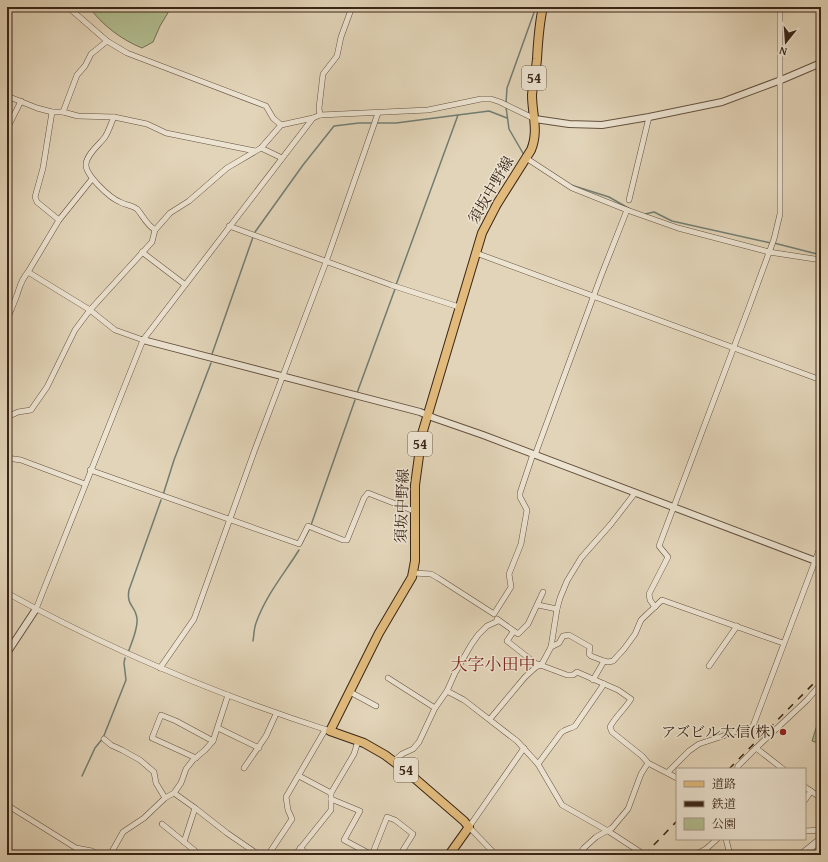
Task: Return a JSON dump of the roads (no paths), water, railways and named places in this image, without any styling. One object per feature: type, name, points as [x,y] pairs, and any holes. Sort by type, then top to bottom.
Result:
[{"type":"main road","name":"須坂中野線","points":[[328,731],[350,692],[379,633],[408,585],[413,573],[415,560],[415,485],[422,434],[486,224],[531,150],[535,137],[533,86],[537,58],[539,25],[543,7]]},
{"type":"main road","name":"54","points":[[328,731],[370,746],[394,761],[457,814],[469,827]]},
{"type":"main road","points":[[449,855],[469,827]]},
{"type":"main road","points":[[801,855],[821,839]]},
{"type":"street","points":[[68,7],[107,41],[127,53],[266,106],[274,118],[282,125]]},
{"type":"street","points":[[320,115],[319,108],[323,74],[337,56],[341,37],[352,7]]},
{"type":"street","points":[[655,607],[650,600],[649,594],[668,557],[659,546],[734,349],[774,239],[780,214],[780,7]]},
{"type":"street","points":[[63,112],[77,75],[83,70],[91,54],[107,41]]},
{"type":"street","points":[[7,448],[8,415],[31,410],[46,387],[75,330],[90,310],[152,242],[155,230],[170,213],[189,201],[227,168],[261,148],[282,125],[320,115],[428,110],[491,99],[535,119],[569,124],[602,126],[722,102],[821,63]]},
{"type":"street","points":[[7,96],[37,108],[52,112],[63,112],[78,116],[114,117],[147,124],[166,133],[255,151]]},
{"type":"street","points":[[7,126],[21,101]]},
{"type":"street","points":[[52,112],[43,168],[35,197],[37,202],[59,220]]},
{"type":"street","points":[[160,668],[194,619],[326,262],[378,113]]},
{"type":"street","points":[[114,117],[106,136],[91,154],[86,165],[88,171],[92,179],[119,202],[136,209],[148,225],[155,230]]},
{"type":"street","points":[[629,200],[649,117]]},
{"type":"street","points":[[7,653],[36,609],[142,340],[313,118]]},
{"type":"street","points":[[261,148],[282,158]]},
{"type":"street","points":[[526,158],[572,188],[678,228],[769,251],[821,260]]},
{"type":"street","points":[[7,320],[17,295],[19,284],[28,272],[59,220],[92,179]]},
{"type":"street","points":[[494,614],[511,586],[510,574],[521,544],[527,510],[520,497],[520,492],[627,210]]},
{"type":"street","points":[[229,226],[391,285],[460,307]]},
{"type":"street","points":[[142,252],[184,284]]},
{"type":"street","points":[[476,253],[821,380]]},
{"type":"street","points":[[28,272],[90,310],[115,330],[142,340],[413,410],[534,454],[818,562]]},
{"type":"street","points":[[7,458],[21,460],[85,484]]},
{"type":"street","points":[[90,470],[230,521],[299,544],[308,526],[343,540],[347,540],[364,498],[368,493],[414,511]]},
{"type":"street","points":[[490,719],[525,678],[536,667],[541,665],[551,647],[557,609],[567,581],[581,558],[611,524],[635,492]]},
{"type":"street","points":[[668,772],[689,751],[699,744],[753,726],[783,643],[818,562],[821,545]]},
{"type":"street","points":[[413,573],[431,574],[438,578],[494,614],[498,621],[518,634],[528,624],[543,592]]},
{"type":"street","points":[[7,593],[100,641],[196,684],[276,714],[328,731],[286,797],[288,810],[292,819],[268,855]]},
{"type":"street","points":[[551,647],[559,643],[563,636],[569,635],[590,647],[590,656],[608,662],[613,660],[635,634],[641,620],[662,600],[783,643]]},
{"type":"street","points":[[538,605],[557,609]]},
{"type":"street","points":[[394,761],[402,754],[413,749],[419,742],[435,708],[447,691],[455,673],[478,635],[487,626],[498,621]]},
{"type":"street","points":[[709,666],[737,626]]},
{"type":"street","points":[[513,632],[507,641],[535,663],[567,675],[573,675],[577,672],[618,690],[630,699],[623,710],[612,722],[610,728],[612,732],[642,756],[648,763],[676,777]]},
{"type":"street","points":[[593,680],[604,661]]},
{"type":"street","points":[[388,678],[435,708]]},
{"type":"street","points":[[538,764],[561,733],[564,730],[570,730],[575,726],[604,684]]},
{"type":"street","points":[[737,768],[756,748],[807,700],[821,684]]},
{"type":"street","points":[[447,691],[464,700],[478,712],[490,719],[502,731],[517,741],[538,764],[562,805],[608,831],[645,855]]},
{"type":"street","points":[[350,692],[376,706]]},
{"type":"street","points":[[110,855],[123,832],[144,818],[165,798],[174,792],[181,783],[186,769],[212,741],[218,728],[228,695]]},
{"type":"street","points":[[244,768],[259,748],[276,714]]},
{"type":"street","points":[[196,758],[152,738],[161,715],[176,721],[212,741]]},
{"type":"street","points":[[218,728],[259,748]]},
{"type":"street","points":[[104,739],[111,745],[140,760],[154,772],[156,783],[165,798]]},
{"type":"street","points":[[295,855],[331,810],[331,796],[354,754],[358,741]]},
{"type":"street","points":[[496,855],[469,827],[524,748]]},
{"type":"street","points":[[756,748],[782,768]]},
{"type":"street","points":[[579,855],[596,837],[608,831],[628,809],[641,774],[648,763]]},
{"type":"street","points":[[299,776],[331,796],[360,811],[344,840],[372,855],[387,817],[395,820],[413,834],[400,855]]},
{"type":"street","points":[[806,788],[821,798]]},
{"type":"street","points":[[806,798],[811,791]]},
{"type":"street","points":[[174,792],[227,833],[259,855]]},
{"type":"street","points":[[7,806],[76,848],[92,851],[99,855]]},
{"type":"street","points":[[184,842],[195,808]]},
{"type":"street","points":[[162,824],[200,855]]},
{"type":"street","points":[[806,831],[821,830]]},
{"type":"street","points":[[695,855],[706,849],[716,840]]},
{"type":"street","points":[[726,840],[730,855]]},
{"type":"street","points":[[300,848],[308,855]]},
{"type":"waterway","points":[[506,103],[507,88],[536,7]]},
{"type":"waterway","points":[[506,107],[509,129],[524,155]]},
{"type":"waterway","points":[[255,232],[303,165],[334,126],[359,123],[396,123],[489,111],[507,118]]},
{"type":"waterway","points":[[396,285],[458,115]]},
{"type":"waterway","points":[[571,185],[609,197],[630,209]]},
{"type":"waterway","points":[[645,214],[654,212],[672,221],[771,243]]},
{"type":"waterway","points":[[212,354],[253,237]]},
{"type":"waterway","points":[[774,243],[821,255]]},
{"type":"waterway","points":[[357,393],[395,289]]},
{"type":"waterway","points":[[163,495],[174,460],[211,363]]},
{"type":"waterway","points":[[301,545],[310,528],[355,400]]},
{"type":"waterway","points":[[128,653],[137,623],[135,611],[130,603],[128,595],[129,590],[161,500]]},
{"type":"waterway","points":[[253,641],[255,625],[265,603],[299,550]]},
{"type":"waterway","points":[[82,776],[95,748],[103,738],[126,680],[124,663],[125,658]]},
{"type":"railway","points":[[730,768],[821,676]]},
{"type":"railway","points":[[644,855],[676,822]]},
{"type":"place","name":"アズビル太信(株)","points":[[783,732]]},
{"type":"district","name":"大字小田中","points":[[493,664]]}]
